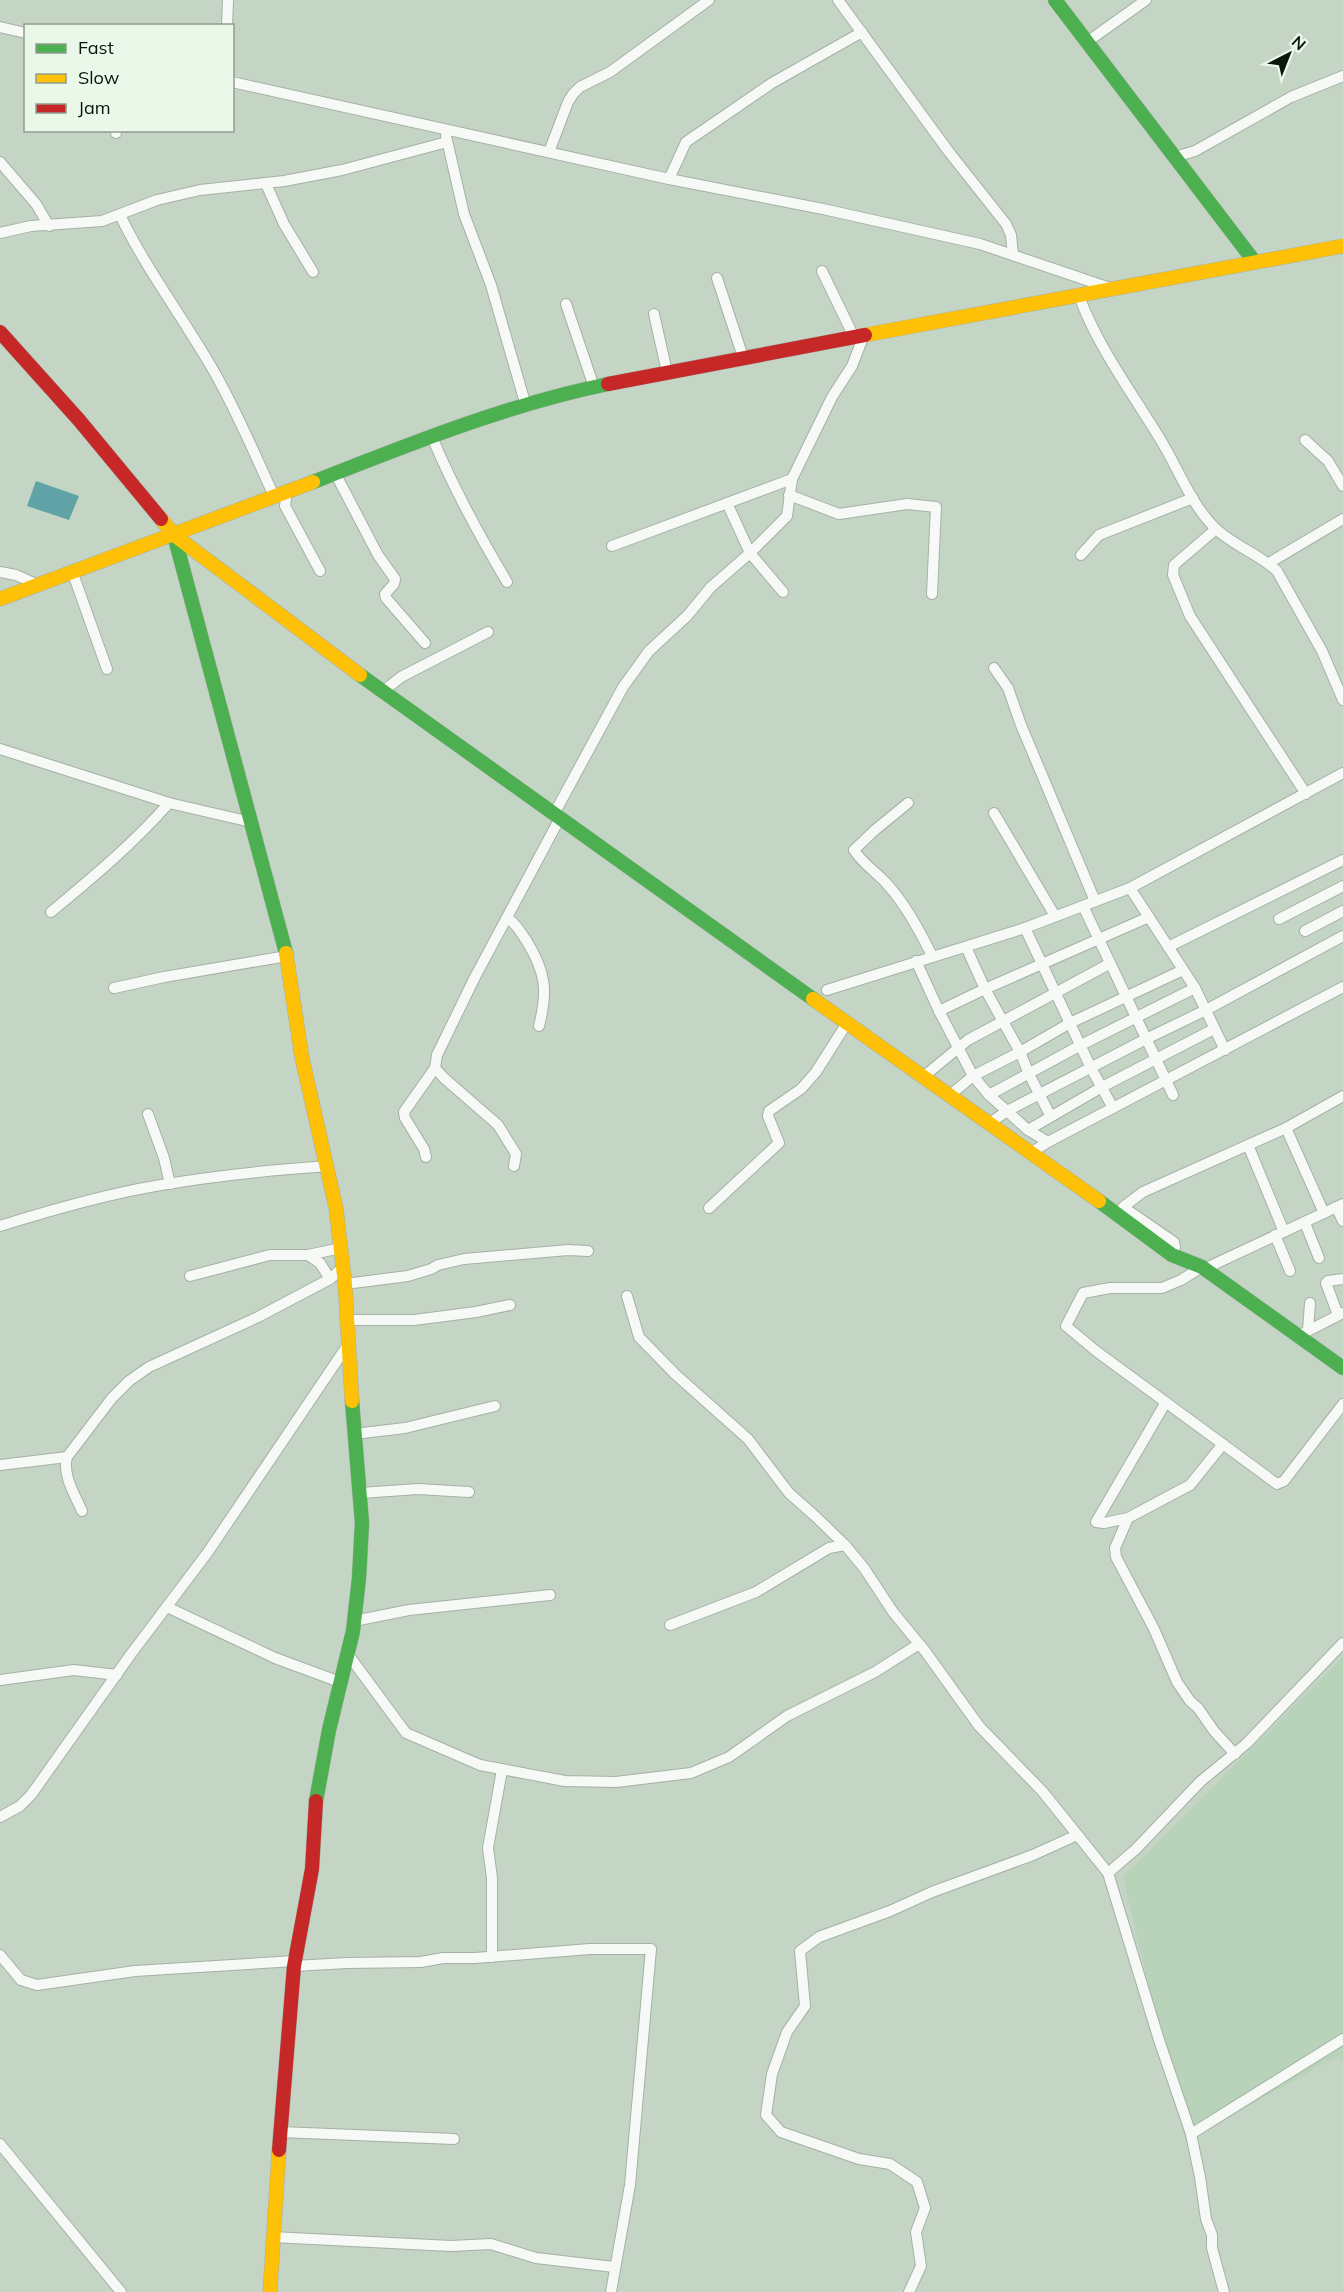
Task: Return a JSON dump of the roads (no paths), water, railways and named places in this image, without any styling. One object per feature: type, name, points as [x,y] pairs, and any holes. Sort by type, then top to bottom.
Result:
[{"type":"street","points":[[227,24],[228,0]]},
{"type":"street","points":[[549,152],[573,93],[610,72],[709,0]]},
{"type":"street","points":[[838,0],[949,152],[1006,224],[1011,235],[1014,255]]},
{"type":"street","points":[[1055,0],[1254,261]]},
{"type":"street","points":[[1087,42],[1146,0]]},
{"type":"street","points":[[0,27],[24,33]]},
{"type":"street","points":[[669,179],[686,142],[772,83],[862,32]]},
{"type":"street","points":[[1175,157],[1195,150],[1291,97],[1343,76]]},
{"type":"street","points":[[234,82],[669,179],[823,208],[980,244],[1110,288]]},
{"type":"street","points":[[445,129],[464,213],[491,285],[526,406]]},
{"type":"street","points":[[0,233],[31,226],[102,221],[158,200],[200,190],[266,184],[342,170],[447,142]]},
{"type":"street","points":[[0,162],[36,204],[49,226]]},
{"type":"street","points":[[266,184],[284,224],[313,272]]},
{"type":"street","points":[[120,215],[137,251],[212,368],[320,571]]},
{"type":"street","points":[[0,599],[432,437],[555,395],[743,357],[1343,246]]},
{"type":"street","points":[[426,1157],[424,1149],[405,1118],[405,1112],[435,1068],[436,1055],[475,977],[508,919],[557,816],[623,687],[649,651],[687,616],[711,587],[787,516],[792,479],[832,398],[852,366],[859,336],[822,271]]},
{"type":"street","points":[[717,278],[743,357]]},
{"type":"street","points":[[1079,296],[1102,347],[1162,442],[1201,512],[1215,529],[1269,564],[1284,581],[1317,641],[1343,700]]},
{"type":"street","points":[[566,304],[594,387]]},
{"type":"street","points":[[654,314],[667,372]]},
{"type":"street","points":[[0,332],[79,420],[174,535],[382,692],[949,1096],[1032,1152],[1172,1255],[1203,1268],[1303,1333],[1343,1368]]},
{"type":"street","points":[[432,437],[444,467],[483,542],[507,582]]},
{"type":"street","points":[[1305,440],[1328,461],[1343,486]]},
{"type":"street","points":[[335,473],[378,555],[395,579],[394,584],[385,594],[386,598],[425,643]]},
{"type":"street","points":[[612,546],[792,479]]},
{"type":"street","points":[[789,495],[839,514],[907,504],[936,507],[932,594]]},
{"type":"street","points":[[1081,555],[1099,535],[1193,498]]},
{"type":"street","points":[[727,503],[750,553],[783,592]]},
{"type":"street","points":[[1269,564],[1343,519]]},
{"type":"street","points":[[1215,529],[1174,565],[1173,575],[1190,616],[1306,794]]},
{"type":"street","points":[[174,535],[287,956],[302,1058],[328,1166],[345,1284],[362,1523],[354,1621],[317,1791],[312,1869],[294,1963],[272,2236],[270,2292]]},
{"type":"street","points":[[72,571],[107,669]]},
{"type":"street","points":[[0,572],[16,575],[36,584]]},
{"type":"street","points":[[382,692],[401,677],[488,632]]},
{"type":"street","points":[[994,668],[1008,688],[1021,725],[1095,901]]},
{"type":"street","points":[[0,749],[170,803],[251,822]]},
{"type":"street","points":[[827,990],[1025,928],[1130,888],[1343,773]]},
{"type":"street","points":[[51,912],[120,855],[170,803]]},
{"type":"street","points":[[908,803],[854,850],[858,857],[888,885],[921,934],[932,957]]},
{"type":"street","points":[[994,813],[1055,916]]},
{"type":"street","points":[[1168,947],[1343,860]]},
{"type":"street","points":[[1279,919],[1343,886]]},
{"type":"street","points":[[1130,888],[1195,988],[1225,1050]]},
{"type":"street","points":[[1083,906],[1173,1095]]},
{"type":"street","points":[[1305,931],[1343,911]]},
{"type":"street","points":[[939,1011],[1149,917]]},
{"type":"street","points":[[508,919],[515,924],[541,965],[545,1003],[539,1026]]},
{"type":"street","points":[[1025,928],[1091,1068],[1113,1108]]},
{"type":"street","points":[[990,1123],[1008,1111],[1206,1010],[1343,936]]},
{"type":"street","points":[[966,947],[1050,1115]]},
{"type":"street","points":[[114,988],[287,956]]},
{"type":"street","points":[[916,961],[973,1076],[989,1095],[1028,1130],[1048,1142]]},
{"type":"street","points":[[923,1077],[958,1047],[1109,964]]},
{"type":"street","points":[[949,1096],[973,1076],[1070,1023],[1183,970]]},
{"type":"street","points":[[1032,1152],[1343,987]]},
{"type":"street","points":[[989,1095],[1081,1045],[1195,988]]},
{"type":"street","points":[[709,1208],[779,1143],[768,1116],[769,1111],[801,1089],[816,1072],[847,1023]]},
{"type":"street","points":[[1028,1130],[1050,1115],[1214,1029]]},
{"type":"street","points":[[435,1068],[498,1125],[516,1154],[514,1166]]},
{"type":"street","points":[[1172,1255],[1174,1242],[1123,1207],[1149,1189],[1286,1128],[1343,1096]]},
{"type":"street","points":[[148,1114],[164,1158],[170,1184]]},
{"type":"street","points":[[1286,1128],[1324,1213]]},
{"type":"street","points":[[1248,1145],[1279,1233],[1290,1272]]},
{"type":"street","points":[[0,1226],[112,1195],[170,1184],[254,1172],[328,1166]]},
{"type":"street","points":[[1343,1221],[1340,1205],[1162,1287],[1110,1288],[1083,1293],[1066,1326],[1277,1484],[1281,1484],[1343,1404]]},
{"type":"street","points":[[1305,1223],[1319,1258]]},
{"type":"street","points":[[190,1276],[270,1255],[308,1255],[340,1248]]},
{"type":"street","points":[[345,1284],[408,1276],[438,1265],[464,1259],[568,1250],[588,1251]]},
{"type":"street","points":[[308,1255],[320,1263],[330,1279]]},
{"type":"street","points":[[82,1511],[68,1478],[65,1466],[68,1457],[112,1398],[129,1381],[148,1367],[258,1317],[330,1279],[343,1267]]},
{"type":"street","points":[[1303,1333],[1341,1314],[1326,1283],[1343,1279]]},
{"type":"street","points":[[627,1296],[639,1337],[675,1374],[748,1439],[789,1493],[845,1545],[979,1726],[1043,1792],[1108,1873],[1159,2040],[1191,2134],[1206,2219],[1212,2235],[1212,2248],[1224,2292]]},
{"type":"street","points":[[1303,1333],[1310,1303]]},
{"type":"street","points":[[347,1320],[414,1320],[510,1305]]},
{"type":"street","points":[[0,1817],[26,1801],[221,1533],[349,1343]]},
{"type":"street","points":[[1166,1402],[1096,1522],[1128,1518],[1190,1485],[1223,1444]]},
{"type":"street","points":[[354,1434],[405,1428],[495,1406]]},
{"type":"street","points":[[0,1465],[68,1457]]},
{"type":"street","points":[[360,1493],[418,1489],[469,1492]]},
{"type":"street","points":[[1128,1518],[1115,1548],[1116,1557],[1154,1629],[1177,1682],[1214,1731],[1235,1754]]},
{"type":"street","points":[[670,1625],[756,1592],[829,1548],[845,1545]]},
{"type":"street","points":[[354,1621],[409,1610],[550,1594]]},
{"type":"street","points":[[167,1607],[275,1658],[340,1682]]},
{"type":"street","points":[[1108,1873],[1136,1849],[1201,1781],[1235,1754],[1343,1643]]},
{"type":"street","points":[[347,1653],[406,1732],[480,1765],[565,1781],[616,1782],[691,1773],[729,1757],[787,1716],[874,1672],[920,1644]]},
{"type":"street","points":[[0,1680],[75,1670],[117,1675]]},
{"type":"street","points":[[492,1957],[492,1878],[488,1848],[502,1770]]},
{"type":"street","points":[[909,2292],[921,2266],[916,2232],[925,2208],[916,2182],[890,2164],[859,2159],[781,2132],[766,2115],[772,2074],[787,2032],[805,2006],[800,1951],[819,1936],[1034,1855],[1077,1834]]},
{"type":"street","points":[[0,1955],[21,1980],[37,1985],[135,1971],[294,1963],[421,1962],[443,1958],[492,1957],[590,1949],[651,1949],[630,2185],[611,2292]]},
{"type":"street","points":[[1191,2134],[1343,2039]]},
{"type":"street","points":[[280,2132],[454,2139]]},
{"type":"street","points":[[0,2144],[121,2292]]},
{"type":"street","points":[[272,2236],[451,2246],[490,2244],[536,2258],[614,2267]]},
{"type":"water","points":[[36,481],[79,496],[69,520],[27,506]]}]
